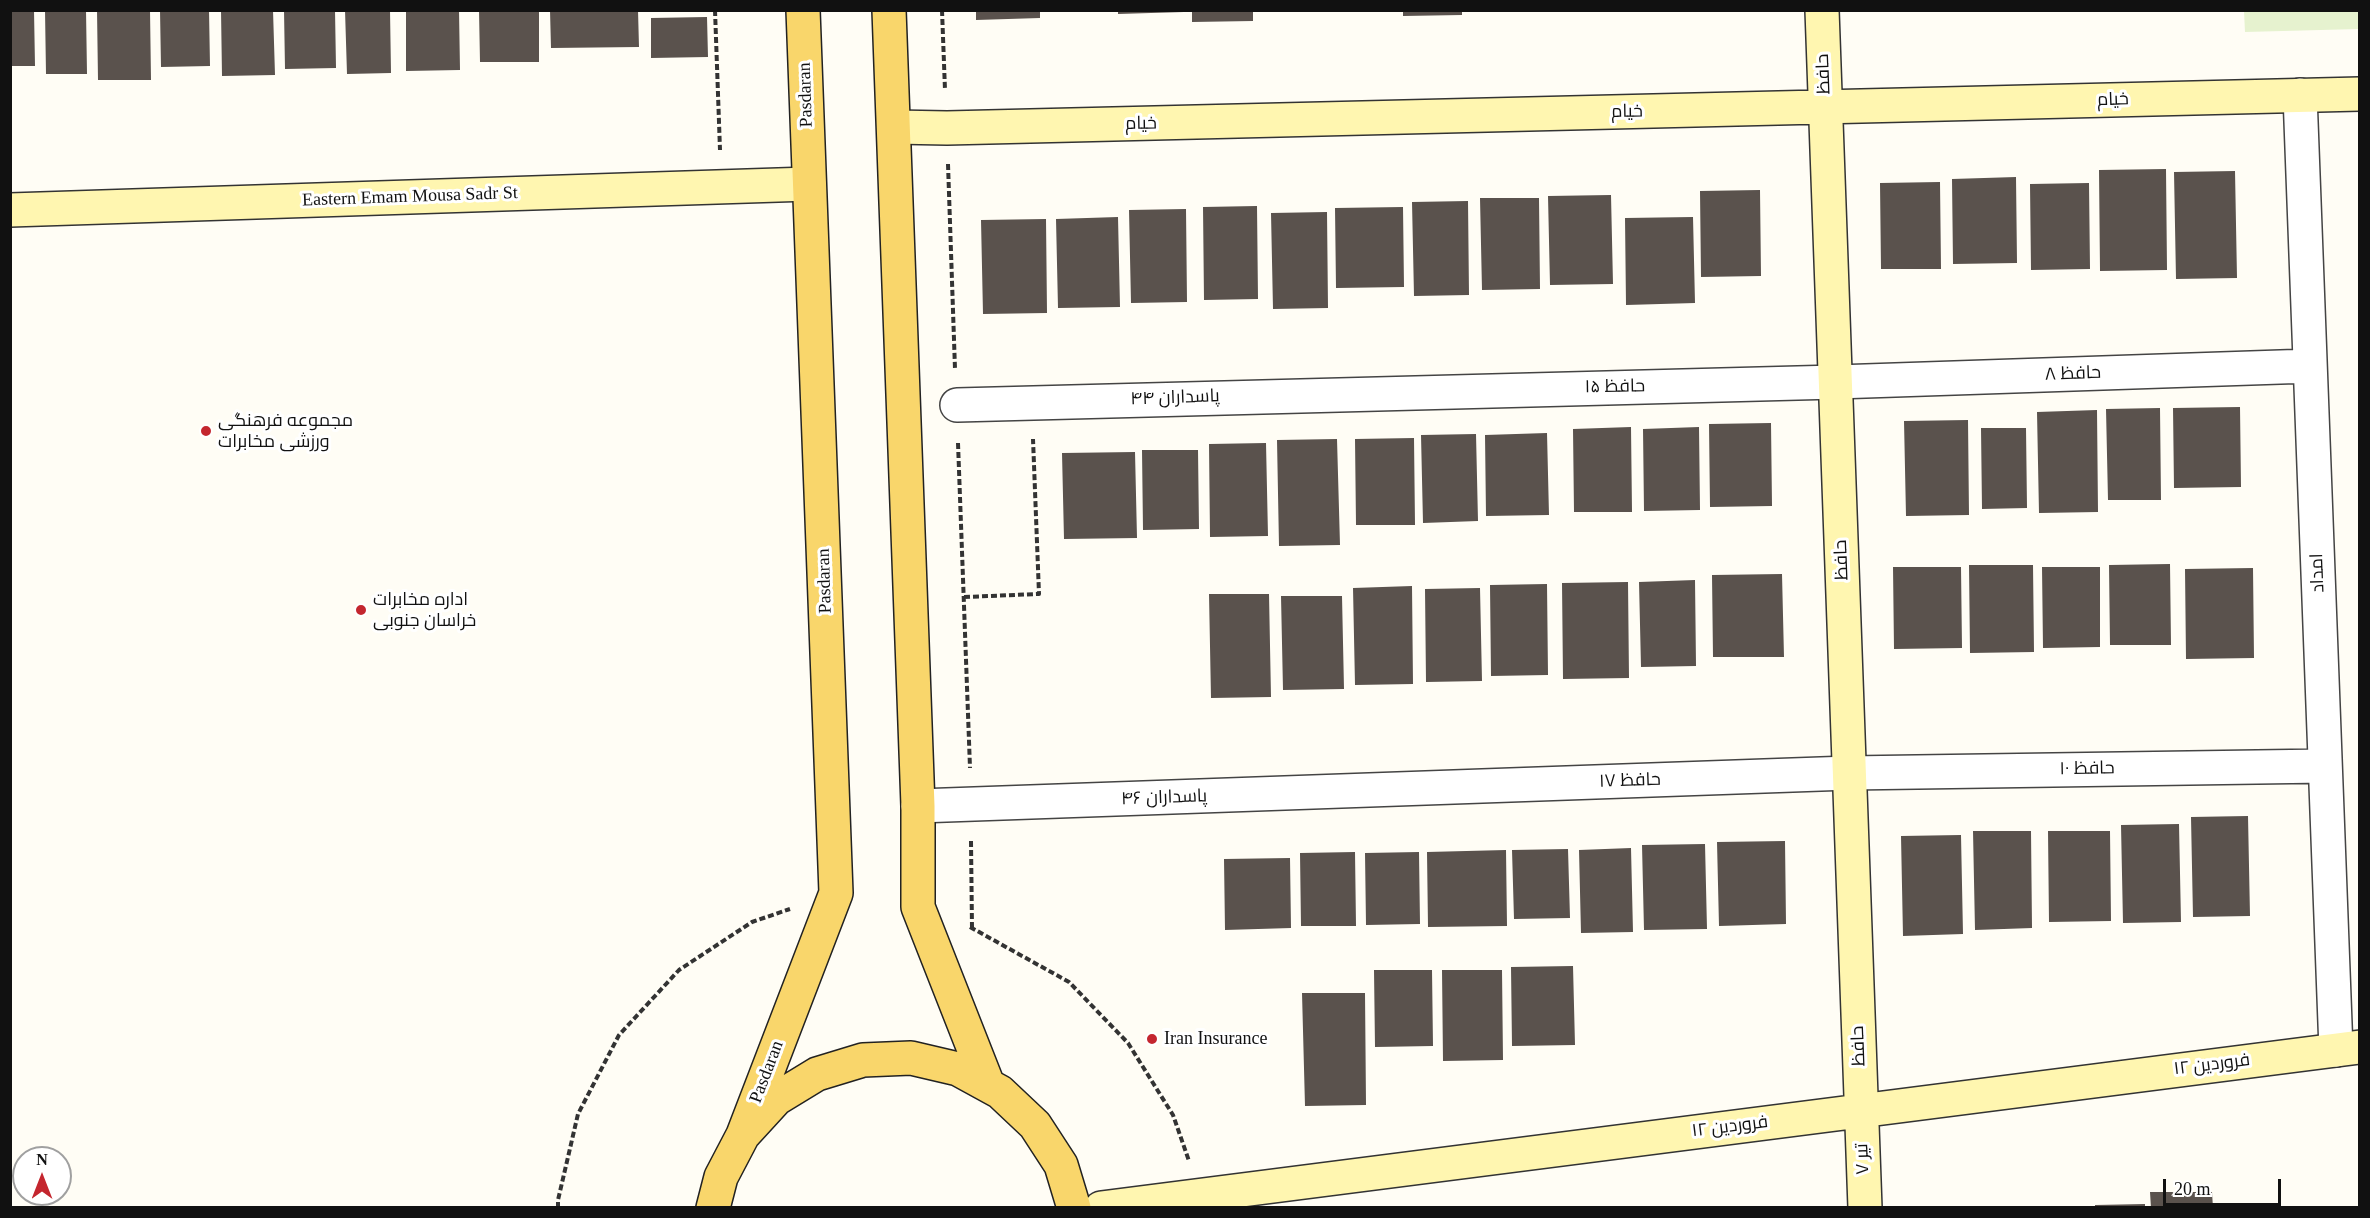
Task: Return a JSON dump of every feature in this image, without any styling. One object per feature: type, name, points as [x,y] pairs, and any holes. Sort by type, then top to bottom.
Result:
[{"type":"main road","name":"Pasdaran","points":[[743,1134],[836,893],[802,10]]},
{"type":"main road","points":[[889,10],[918,806],[918,907],[988,1085]]},
{"type":"main road","points":[[713,1208],[721,1177],[743,1134],[776,1099],[817,1074],[863,1060],[911,1058],[958,1069],[1000,1092],[1035,1125],[1061,1165],[1074,1208]]},
{"type":"street","name":"حافظ","points":[[1822,10],[1862,1110]]},
{"type":"street","name":"خیام","points":[[894,128],[2360,94]]},
{"type":"street","name":"امداد","points":[[2300,95],[2325,766],[2348,1048]]},
{"type":"street","name":"Eastern Emam Mousa Sadr St","points":[[10,210],[809,184]]},
{"type":"street","name":"حافظ ۸","points":[[1836,381],[2310,366]]},
{"type":"street","name":"حافظ ۱۵","points":[[1394,392],[1836,381]]},
{"type":"street","name":"پاسداران ۴۴","points":[[957,405],[1394,392]]},
{"type":"street","name":"حافظ ۱۰","points":[[1849,773],[2325,766]]},
{"type":"street","name":"حافظ ۱۷","points":[[1410,789],[1849,773]]},
{"type":"street","name":"پاسداران ۴۶","points":[[918,806],[1410,789]]},
{"type":"street","name":"۱۲ فروردین","points":[[1101,1208],[2348,1048]]},
{"type":"street","name":"۷ تیر","points":[[1862,1110],[1865,1208]]},
{"type":"path","points":[[715,10],[722,187]]},
{"type":"path","points":[[942,10],[971,805],[972,928]]},
{"type":"path","points":[[964,597],[1039,594],[1032,403]]},
{"type":"path","points":[[558,1208],[578,1113],[619,1035],[678,970],[752,922],[836,893]]},
{"type":"path","points":[[918,907],[972,928],[1069,982],[1128,1043],[1173,1115],[1201,1195]]},
{"type":"green space","points":[[2244,11],[2359,11],[2359,29],[2245,32]]},
{"type":"building","points":[[10,10],[34,10],[35,66],[10,66]]},
{"type":"building","points":[[45,10],[86,10],[87,74],[46,74]]},
{"type":"building","points":[[97,10],[150,10],[151,80],[98,80]]},
{"type":"building","points":[[160,10],[209,10],[210,66],[161,67]]},
{"type":"building","points":[[221,10],[273,10],[275,75],[222,76]]},
{"type":"building","points":[[284,10],[335,10],[336,68],[285,69]]},
{"type":"building","points":[[345,10],[390,10],[391,73],[347,74]]},
{"type":"building","points":[[406,10],[459,10],[460,70],[406,71]]},
{"type":"building","points":[[479,10],[539,10],[539,62],[480,62]]},
{"type":"building","points":[[550,10],[638,10],[639,47],[551,48]]},
{"type":"building","points":[[976,10],[1040,10],[1040,18],[976,20]]},
{"type":"building","points":[[1118,10],[1184,10],[1184,12],[1118,14]]},
{"type":"building","points":[[1192,10],[1253,10],[1253,21],[1192,22]]},
{"type":"building","points":[[1403,10],[1462,10],[1462,15],[1403,16]]},
{"type":"building","points":[[707,17],[708,57],[651,58],[651,18]]},
{"type":"building","points":[[2166,169],[2167,270],[2100,271],[2099,170]]},
{"type":"building","points":[[2235,171],[2237,278],[2176,279],[2174,172]]},
{"type":"building","points":[[2016,177],[2017,263],[1953,264],[1952,179]]},
{"type":"building","points":[[1940,182],[1941,269],[1881,269],[1880,183]]},
{"type":"building","points":[[2089,183],[2090,269],[2031,270],[2030,184]]},
{"type":"building","points":[[1760,190],[1761,276],[1701,277],[1700,191]]},
{"type":"building","points":[[1611,195],[1613,284],[1550,285],[1548,196]]},
{"type":"building","points":[[1480,198],[1539,198],[1540,289],[1482,290]]},
{"type":"building","points":[[1468,201],[1469,295],[1414,296],[1412,202]]},
{"type":"building","points":[[1257,206],[1258,299],[1204,300],[1203,207]]},
{"type":"building","points":[[1403,207],[1404,287],[1336,288],[1335,208]]},
{"type":"building","points":[[1186,209],[1187,302],[1131,303],[1129,210]]},
{"type":"building","points":[[1327,212],[1328,308],[1273,309],[1271,213]]},
{"type":"building","points":[[1118,217],[1120,307],[1058,308],[1056,219]]},
{"type":"building","points":[[1693,217],[1695,303],[1626,305],[1625,218]]},
{"type":"building","points":[[1046,219],[1047,313],[983,314],[981,220]]},
{"type":"building","points":[[2240,407],[2241,487],[2174,488],[2173,408]]},
{"type":"building","points":[[2160,408],[2161,500],[2108,500],[2106,409]]},
{"type":"building","points":[[2097,410],[2098,512],[2039,513],[2037,412]]},
{"type":"building","points":[[1968,420],[1969,515],[1906,516],[1904,421]]},
{"type":"building","points":[[1771,423],[1772,506],[1710,507],[1709,424]]},
{"type":"building","points":[[1631,427],[1632,512],[1574,512],[1573,429]]},
{"type":"building","points":[[1699,427],[1700,510],[1644,511],[1643,429]]},
{"type":"building","points":[[1981,428],[2026,428],[2027,508],[1982,509]]},
{"type":"building","points":[[1547,433],[1549,515],[1486,516],[1485,435]]},
{"type":"building","points":[[1476,434],[1478,521],[1423,523],[1421,435]]},
{"type":"building","points":[[1414,438],[1415,525],[1356,525],[1355,439]]},
{"type":"building","points":[[1337,439],[1340,545],[1279,546],[1277,440]]},
{"type":"building","points":[[1266,443],[1268,536],[1210,537],[1209,444]]},
{"type":"building","points":[[1142,450],[1198,450],[1199,529],[1143,530]]},
{"type":"building","points":[[1135,452],[1137,538],[1064,539],[1062,453]]},
{"type":"building","points":[[2170,564],[2171,645],[2110,645],[2109,565]]},
{"type":"building","points":[[1969,565],[2033,565],[2034,652],[1970,653]]},
{"type":"building","points":[[1893,567],[1961,567],[1962,648],[1894,649]]},
{"type":"building","points":[[2042,567],[2100,567],[2100,647],[2043,648]]},
{"type":"building","points":[[2253,568],[2254,658],[2186,659],[2185,569]]},
{"type":"building","points":[[1782,574],[1784,657],[1713,657],[1712,575]]},
{"type":"building","points":[[1695,580],[1696,666],[1641,667],[1639,582]]},
{"type":"building","points":[[1628,582],[1629,678],[1563,679],[1562,583]]},
{"type":"building","points":[[1547,584],[1548,675],[1491,676],[1490,585]]},
{"type":"building","points":[[1412,586],[1413,684],[1355,685],[1353,588]]},
{"type":"building","points":[[1480,588],[1482,681],[1426,682],[1425,589]]},
{"type":"building","points":[[1209,594],[1269,594],[1271,697],[1211,698]]},
{"type":"building","points":[[1281,596],[1342,596],[1344,689],[1283,690]]},
{"type":"building","points":[[2248,816],[2250,916],[2193,917],[2191,817]]},
{"type":"building","points":[[2179,824],[2181,922],[2123,923],[2121,825]]},
{"type":"building","points":[[1973,831],[2031,831],[2032,928],[1975,930]]},
{"type":"building","points":[[2048,831],[2110,831],[2111,921],[2049,922]]},
{"type":"building","points":[[1961,835],[1963,934],[1903,936],[1901,836]]},
{"type":"building","points":[[1785,841],[1786,924],[1719,926],[1717,842]]},
{"type":"building","points":[[1705,844],[1707,929],[1644,930],[1642,845]]},
{"type":"building","points":[[1631,848],[1633,932],[1581,933],[1579,850]]},
{"type":"building","points":[[1568,849],[1570,918],[1514,919],[1512,850]]},
{"type":"building","points":[[1506,850],[1507,926],[1428,927],[1427,852]]},
{"type":"building","points":[[1355,852],[1356,926],[1301,926],[1300,853]]},
{"type":"building","points":[[1419,852],[1420,924],[1366,925],[1365,853]]},
{"type":"building","points":[[1290,858],[1291,928],[1225,930],[1224,859]]},
{"type":"building","points":[[1573,966],[1575,1045],[1512,1046],[1511,967]]},
{"type":"building","points":[[1374,970],[1432,970],[1433,1046],[1375,1047]]},
{"type":"building","points":[[1442,970],[1502,970],[1503,1060],[1443,1061]]},
{"type":"building","points":[[1302,993],[1365,993],[1366,1105],[1305,1106]]},
{"type":"building","points":[[2150,1192],[2212,1192],[2213,1208],[2151,1208]]},
{"type":"building","points":[[2145,1204],[2145,1208],[2095,1208],[2095,1205]]},
{"type":"place","name":"مجموعه فرهنگی ورزشی مخابرات","points":[[206,431]]},
{"type":"place","name":"اداره مخابرات خراسان جنوبی","points":[[361,610]]},
{"type":"place","name":"Iran Insurance","points":[[1152,1039]]}]
